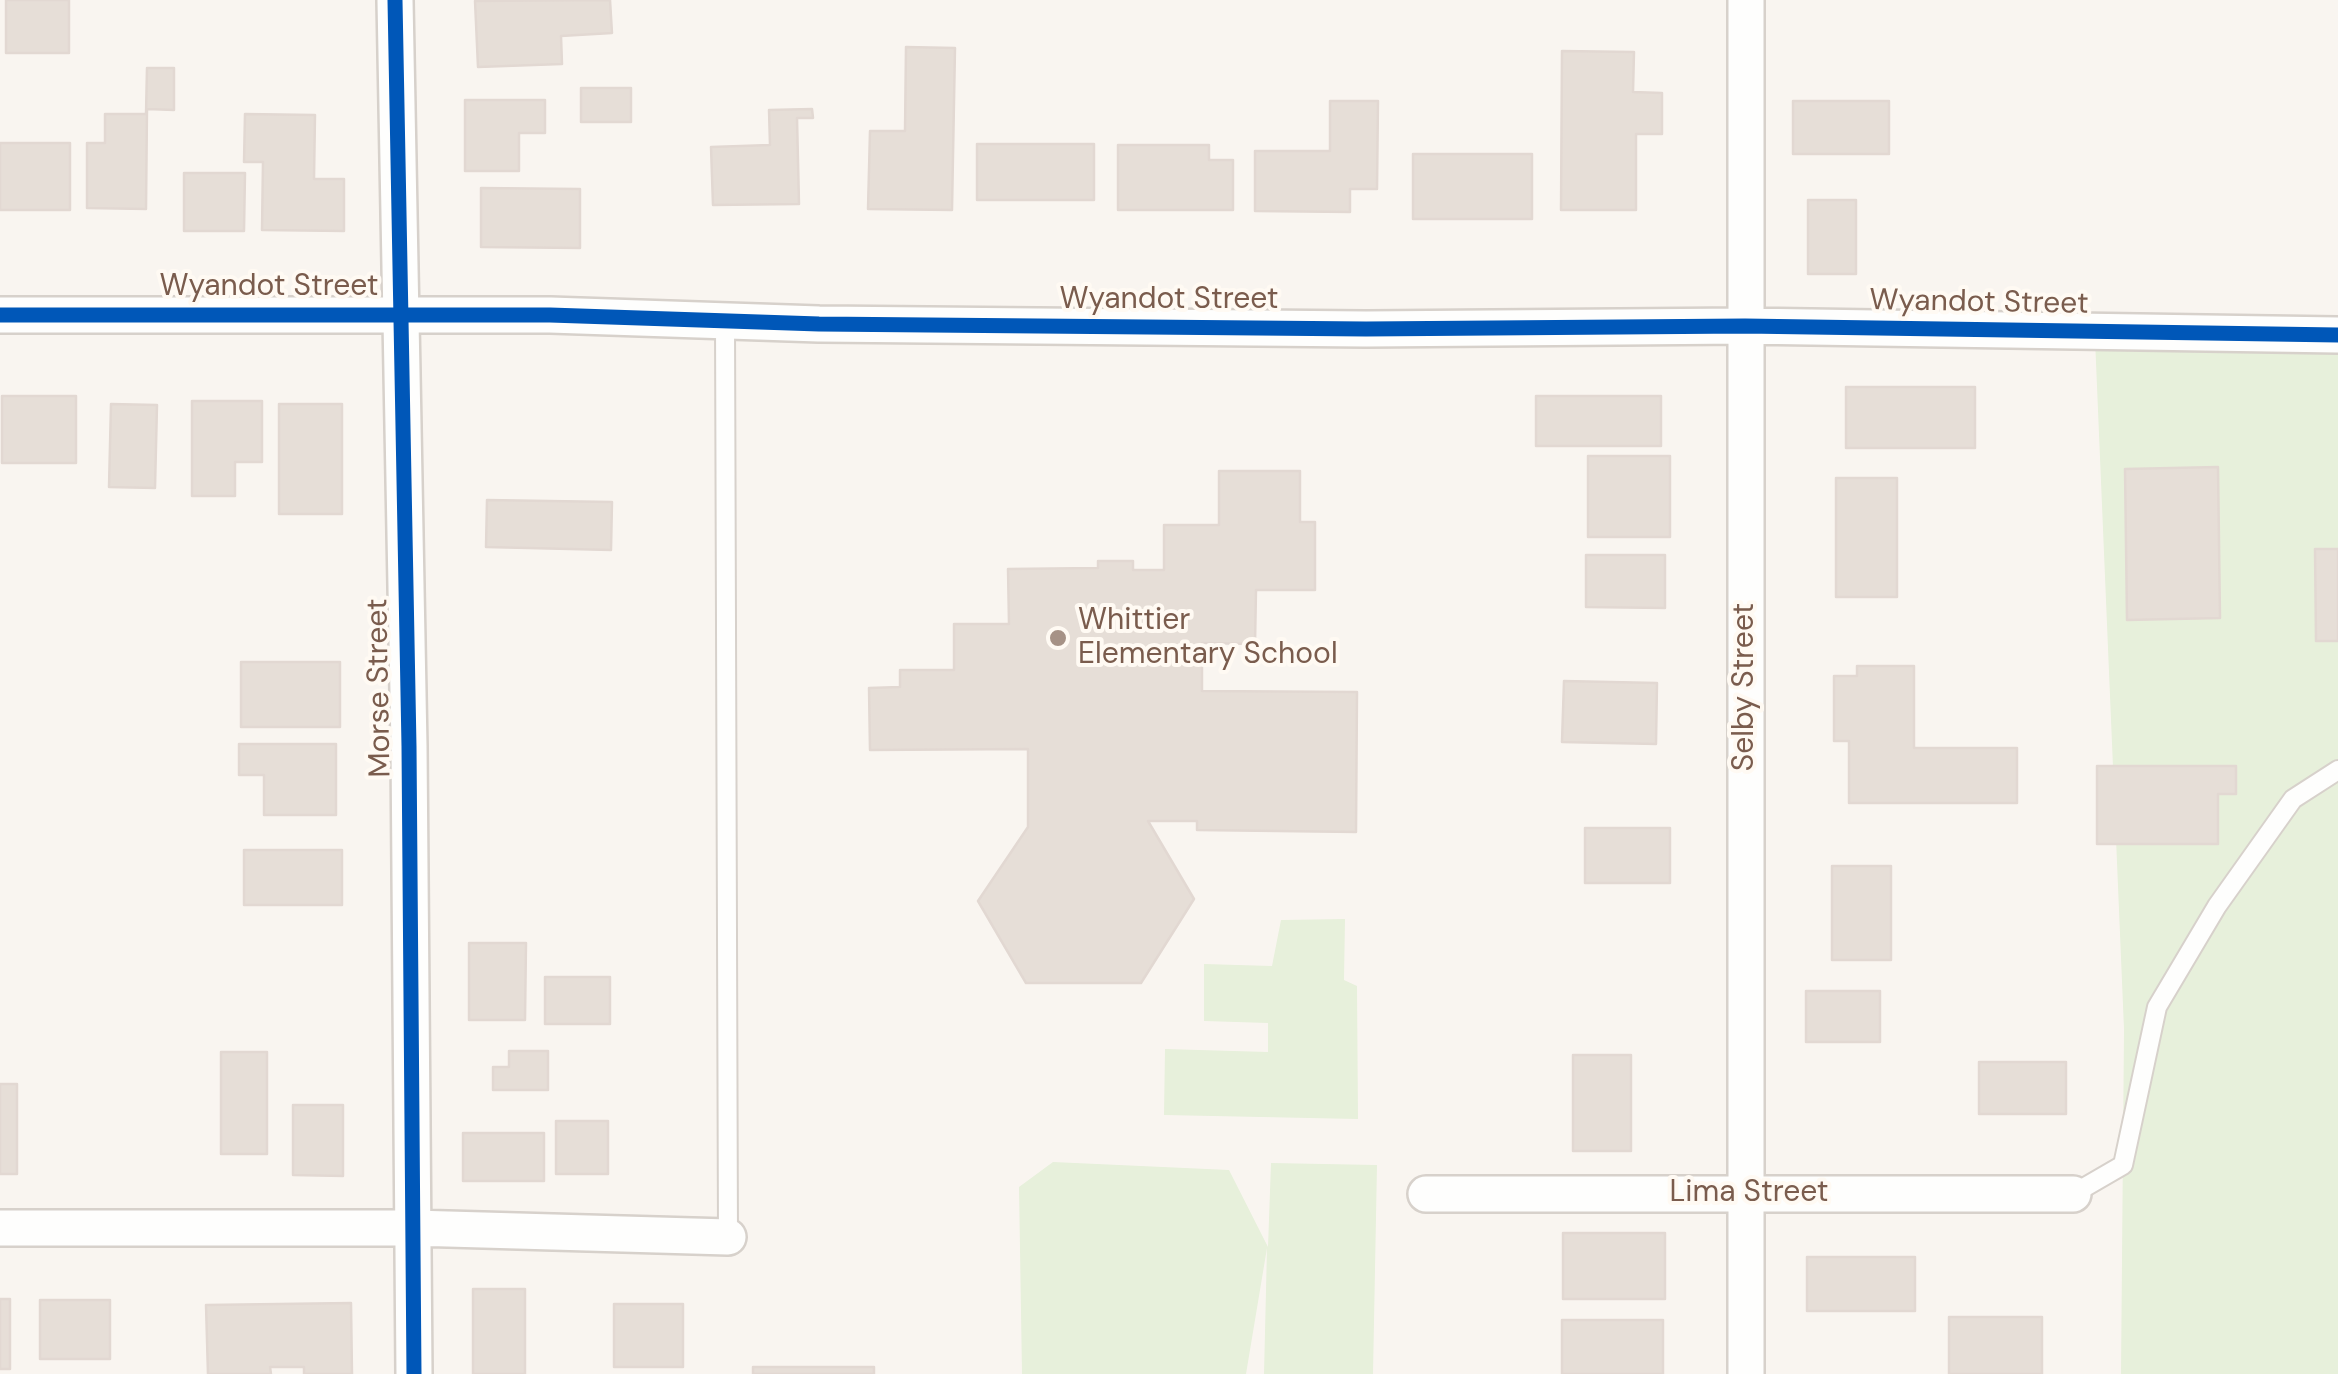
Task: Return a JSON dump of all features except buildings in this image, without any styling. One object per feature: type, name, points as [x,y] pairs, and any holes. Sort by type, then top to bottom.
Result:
[{"type":"street","name":"Morse Street","points":[[395,0],[410,746],[414,1374]]},
{"type":"street","name":"Selby Street","points":[[1746,0],[1746,1374]]},
{"type":"street","name":"Wyandot Street","points":[[0,315],[550,316],[1366,329],[1744,326],[2338,336]]},
{"type":"street","name":"Lima Street","points":[[1426,1194],[2073,1194]]},
{"type":"street","points":[[0,1228],[412,1228],[728,1237]]},
{"type":"lane","points":[[725,321],[728,1237]]},
{"type":"lane","points":[[2073,1194],[2123,1165],[2158,1007],[2218,906],[2293,799],[2338,770]]},
{"type":"green space","points":[[2094,315],[2338,322],[2338,1374],[2121,1374],[2124,1029]]},
{"type":"green space","points":[[1345,919],[1344,980],[1357,986],[1358,1119],[1164,1115],[1165,1049],[1268,1052],[1268,1023],[1204,1021],[1204,964],[1272,966],[1281,920]]},
{"type":"green space","points":[[1053,1162],[1229,1170],[1268,1247],[1271,1163],[1377,1165],[1373,1374],[1264,1374],[1267,1248],[1246,1374],[1022,1374],[1019,1187]]},
{"type":"cycle path","points":[[395,0],[409,746],[414,1374]]},
{"type":"cycle path","points":[[0,315],[550,315],[819,324],[1366,329],[1745,326],[2338,335]]},
{"type":"place","name":"Whittier Elementary School","points":[[1058,638]]}]
